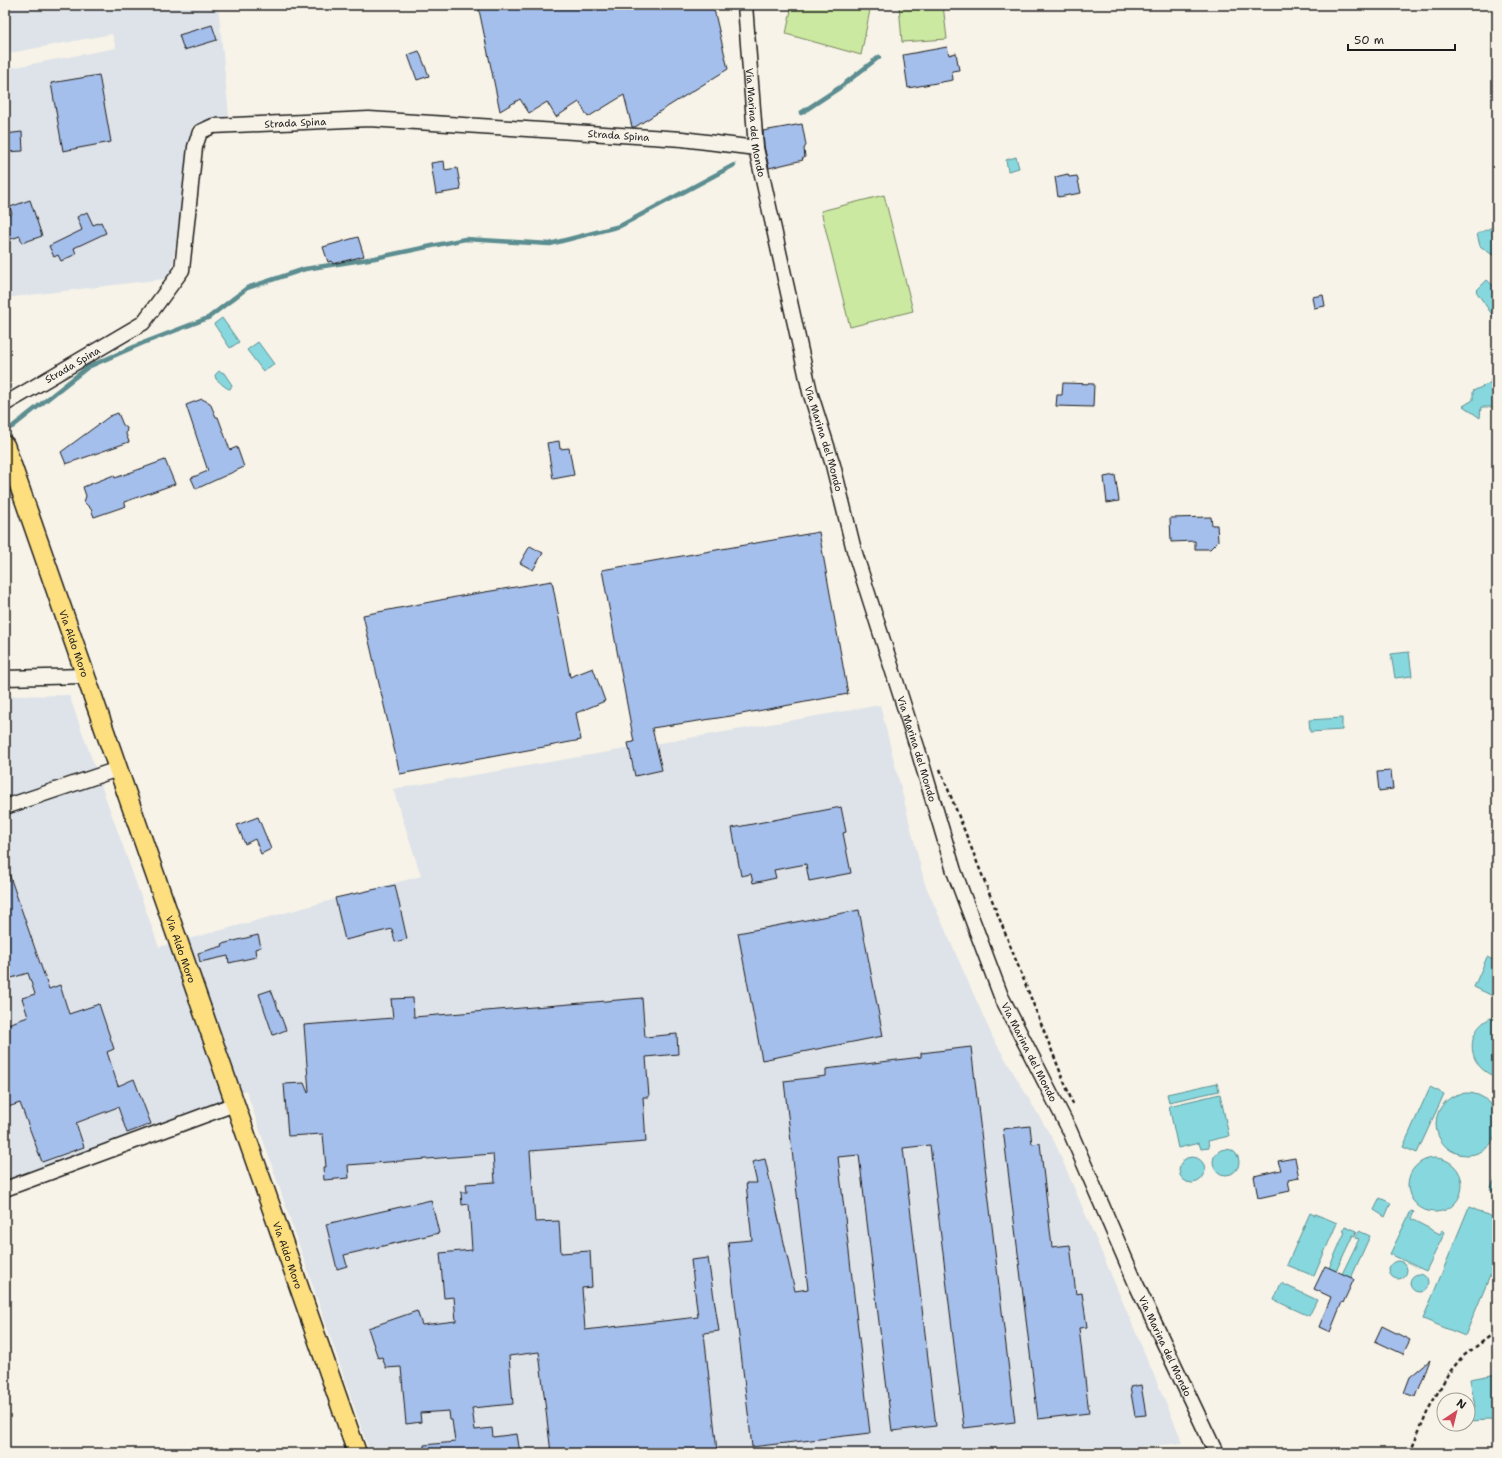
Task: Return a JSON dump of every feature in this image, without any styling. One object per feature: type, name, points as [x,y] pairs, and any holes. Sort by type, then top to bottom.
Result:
[{"type":"main road","name":"Via Aldo Moro","points":[[5,445],[356,1453]]},
{"type":"street","name":"Via Marina del Mondo","points":[[745,5],[756,148],[810,392],[834,465],[854,550],[918,750],[954,871],[1001,996],[1069,1129],[1136,1284],[1216,1453]]},
{"type":"street","name":"Strada Spina","points":[[5,404],[143,323],[182,270],[195,147],[200,132],[213,126],[369,119],[682,139],[756,148]]},
{"type":"street","points":[[5,678],[86,676]]},
{"type":"street","points":[[5,807],[118,769]]},
{"type":"street","points":[[5,1189],[235,1104]]},
{"type":"path","points":[[939,768],[1076,1111]]},
{"type":"path","points":[[1410,1453],[1427,1412],[1448,1374],[1462,1357],[1497,1331]]},
{"type":"shaded area","points":[[5,5],[214,5],[219,13],[229,116],[192,126],[172,270],[164,279],[5,298],[5,69],[116,48],[112,34],[5,54]]},
{"type":"shaded area","points":[[69,695],[159,947],[421,876],[393,789],[880,705],[925,884],[993,1038],[1055,1143],[1183,1443],[1090,1453],[370,1453],[246,1090],[5,1191],[5,696]]},
{"type":"green space","points":[[792,5],[871,5],[861,55],[786,34]]},
{"type":"green space","points":[[899,5],[943,5],[947,39],[902,42]]},
{"type":"green space","points":[[884,195],[913,311],[850,327],[821,211]]},
{"type":"water","points":[[1016,157],[1019,168],[1008,171],[1006,160]]},
{"type":"water","points":[[1497,225],[1497,261],[1494,256],[1480,246],[1477,234]]},
{"type":"water","points":[[1487,280],[1497,289],[1497,327],[1493,316],[1476,291]]},
{"type":"water","points":[[222,318],[239,342],[230,348],[214,324]]},
{"type":"water","points":[[258,342],[274,364],[263,371],[247,350]]},
{"type":"water","points":[[1497,367],[1497,407],[1481,407],[1480,418],[1463,406],[1473,400],[1473,391],[1490,383],[1494,370]]},
{"type":"water","points":[[219,371],[224,373],[232,385],[230,389],[225,387],[216,379],[215,375]]},
{"type":"water","points":[[1409,652],[1412,676],[1395,678],[1391,654]]},
{"type":"water","points":[[1342,718],[1342,730],[1310,732],[1309,720]]},
{"type":"water","points":[[1487,957],[1497,962],[1497,998],[1474,987]]},
{"type":"water","points":[[1497,1016],[1497,1077],[1486,1072],[1478,1065],[1472,1046],[1474,1036],[1478,1028],[1486,1021]]},
{"type":"water","points":[[1217,1083],[1219,1091],[1169,1102],[1167,1094]]},
{"type":"water","points":[[1430,1087],[1444,1094],[1417,1153],[1403,1147]]},
{"type":"water","points":[[1461,1093],[1473,1093],[1489,1102],[1496,1112],[1498,1124],[1496,1136],[1489,1146],[1473,1155],[1461,1155],[1450,1150],[1441,1141],[1436,1130],[1436,1118],[1441,1107],[1450,1098]]},
{"type":"water","points":[[1220,1094],[1229,1136],[1208,1141],[1209,1148],[1201,1149],[1199,1143],[1178,1148],[1169,1106]]},
{"type":"water","points":[[1226,1149],[1235,1153],[1239,1162],[1235,1171],[1226,1175],[1217,1171],[1213,1162],[1217,1153]]},
{"type":"water","points":[[1192,1157],[1201,1161],[1205,1170],[1201,1179],[1192,1183],[1183,1179],[1179,1170],[1183,1161]]},
{"type":"water","points":[[1435,1158],[1445,1160],[1454,1166],[1460,1175],[1462,1185],[1460,1195],[1454,1204],[1445,1210],[1435,1212],[1425,1210],[1416,1204],[1410,1195],[1408,1185],[1410,1175],[1416,1166],[1425,1160]]},
{"type":"water","points":[[1497,1175],[1497,1193],[1490,1190]]},
{"type":"water","points":[[1380,1198],[1391,1203],[1385,1217],[1374,1210]]},
{"type":"water","points":[[1469,1207],[1497,1219],[1497,1259],[1465,1336],[1423,1319]]},
{"type":"water","points":[[1411,1211],[1414,1212],[1411,1219],[1440,1234],[1442,1230],[1445,1232],[1426,1271],[1390,1254]]},
{"type":"water","points":[[1310,1213],[1337,1223],[1314,1276],[1287,1265]]},
{"type":"water","points":[[1345,1226],[1357,1231],[1355,1236],[1353,1235],[1336,1271],[1329,1268],[1345,1232],[1343,1231]]},
{"type":"water","points":[[1359,1231],[1370,1236],[1351,1278],[1342,1274],[1359,1239],[1356,1238]]},
{"type":"water","points":[[1398,1261],[1404,1264],[1407,1270],[1404,1276],[1398,1279],[1392,1276],[1389,1270],[1392,1264]]},
{"type":"water","points":[[1419,1274],[1425,1277],[1428,1283],[1425,1289],[1419,1292],[1413,1289],[1410,1283],[1413,1277]]},
{"type":"water","points":[[1281,1283],[1317,1300],[1309,1316],[1274,1300]]},
{"type":"water","points":[[1497,1374],[1497,1424],[1490,1420],[1476,1421],[1476,1392],[1472,1392],[1470,1379]]},
{"type":"building","points":[[478,5],[713,5],[728,69],[635,127],[632,127],[624,95],[588,117],[579,102],[556,117],[547,102],[529,113],[520,99],[500,111]]},
{"type":"building","points":[[212,25],[217,40],[184,50],[179,35]]},
{"type":"building","points":[[947,47],[949,55],[956,53],[959,70],[952,71],[953,80],[908,88],[903,55]]},
{"type":"building","points":[[419,51],[429,76],[417,80],[408,55]]},
{"type":"building","points":[[99,75],[111,142],[63,151],[51,83]]},
{"type":"building","points":[[802,124],[806,145],[804,149],[805,157],[802,159],[803,160],[769,168],[764,146],[763,131]]},
{"type":"building","points":[[22,132],[23,151],[5,152],[5,134]]},
{"type":"building","points":[[444,161],[445,170],[457,168],[461,190],[436,194],[431,163]]},
{"type":"building","points":[[1068,174],[1069,177],[1077,176],[1081,193],[1058,197],[1055,177]]},
{"type":"building","points":[[30,200],[42,236],[22,243],[20,236],[5,241],[5,216],[12,214],[10,207]]},
{"type":"building","points":[[87,212],[93,225],[101,222],[106,233],[74,248],[76,254],[61,261],[58,255],[54,257],[49,246],[82,230],[77,217]]},
{"type":"building","points":[[358,237],[364,256],[333,264],[332,261],[328,262],[323,247]]},
{"type":"building","points":[[1323,295],[1325,306],[1314,308],[1312,297]]},
{"type":"building","points":[[1063,383],[1094,384],[1093,407],[1056,406],[1057,395],[1062,395]]},
{"type":"building","points":[[202,399],[210,403],[216,417],[218,417],[230,450],[237,447],[244,467],[196,489],[191,478],[208,471],[186,405]]},
{"type":"building","points":[[118,413],[123,425],[127,428],[126,434],[129,442],[66,464],[61,452],[110,416]]},
{"type":"building","points":[[559,441],[560,449],[569,448],[574,475],[553,479],[547,443]]},
{"type":"building","points":[[165,460],[175,484],[124,502],[126,506],[94,517],[91,509],[84,502],[86,496],[83,487],[114,475],[115,478]]},
{"type":"building","points":[[1115,475],[1119,501],[1107,503],[1104,477]]},
{"type":"building","points":[[1211,517],[1212,525],[1217,525],[1218,541],[1210,549],[1195,549],[1195,541],[1171,542],[1170,518]]},
{"type":"building","points":[[819,532],[848,694],[731,716],[652,728],[662,770],[635,776],[628,743],[634,742],[602,570]]},
{"type":"building","points":[[530,546],[543,553],[533,570],[520,563]]},
{"type":"building","points":[[552,581],[570,677],[593,668],[605,701],[576,713],[581,740],[400,774],[363,615],[461,596]]},
{"type":"building","points":[[1391,771],[1393,789],[1379,791],[1377,772]]},
{"type":"building","points":[[841,807],[846,832],[843,833],[851,873],[809,881],[806,864],[774,870],[776,878],[753,883],[751,874],[741,876],[732,828]]},
{"type":"building","points":[[258,817],[271,849],[261,854],[255,839],[245,844],[237,825]]},
{"type":"building","points":[[5,868],[7,868],[49,989],[60,985],[69,1014],[99,1004],[114,1049],[107,1052],[118,1086],[134,1079],[151,1124],[127,1133],[118,1107],[76,1123],[84,1147],[42,1162],[20,1103],[5,1108],[5,1025],[28,1017],[22,998],[35,994],[28,973],[5,980]]},
{"type":"building","points":[[395,885],[407,939],[395,942],[392,929],[345,940],[335,898]]},
{"type":"building","points":[[859,910],[883,1036],[762,1060],[738,933]]},
{"type":"building","points":[[258,935],[261,947],[255,949],[256,957],[229,963],[228,956],[200,962],[198,953],[223,946],[222,944]]},
{"type":"building","points":[[271,990],[286,1030],[273,1035],[259,994]]},
{"type":"building","points":[[413,998],[414,1017],[642,998],[645,1037],[677,1034],[678,1054],[646,1057],[649,1097],[643,1097],[646,1142],[530,1151],[535,1222],[559,1221],[561,1253],[590,1251],[592,1287],[582,1288],[585,1330],[698,1317],[691,1260],[708,1258],[719,1331],[704,1333],[717,1451],[702,1453],[551,1453],[539,1352],[509,1356],[513,1404],[472,1408],[475,1430],[492,1428],[493,1437],[517,1434],[520,1453],[424,1453],[424,1445],[455,1442],[452,1420],[450,1420],[449,1411],[420,1413],[421,1422],[406,1424],[401,1367],[386,1368],[382,1357],[378,1358],[368,1328],[417,1311],[422,1325],[456,1321],[454,1297],[444,1298],[440,1253],[472,1250],[469,1204],[462,1205],[461,1192],[467,1192],[466,1184],[495,1182],[493,1154],[348,1165],[349,1178],[324,1180],[323,1167],[326,1167],[323,1134],[288,1136],[284,1084],[304,1083],[308,1093],[309,1092],[304,1025],[393,1018],[391,999]]},
{"type":"building","points":[[971,1047],[1015,1422],[964,1428],[930,1145],[903,1148],[936,1426],[892,1431],[859,1155],[838,1157],[870,1433],[752,1447],[728,1242],[752,1240],[746,1183],[757,1183],[752,1162],[765,1159],[795,1291],[808,1289],[784,1081],[826,1076],[826,1069],[921,1057],[921,1053]]},
{"type":"building","points":[[1030,1126],[1032,1144],[1040,1143],[1052,1247],[1070,1245],[1076,1294],[1082,1293],[1087,1327],[1079,1328],[1089,1413],[1038,1419],[1003,1129]]},
{"type":"building","points":[[1295,1158],[1299,1178],[1288,1180],[1290,1191],[1258,1198],[1254,1176],[1281,1170],[1278,1161]]},
{"type":"building","points":[[431,1200],[439,1233],[344,1255],[347,1266],[337,1269],[326,1224]]},
{"type":"building","points":[[1325,1266],[1354,1279],[1343,1303],[1342,1302],[1330,1332],[1319,1327],[1331,1297],[1314,1289]]},
{"type":"building","points":[[1382,1326],[1410,1340],[1403,1354],[1375,1341]]},
{"type":"building","points":[[1430,1360],[1416,1397],[1404,1393],[1410,1377]]},
{"type":"building","points":[[1141,1385],[1146,1415],[1135,1416],[1130,1387]]},
{"type":"waterway","points":[[801,113],[839,88],[879,57]]},
{"type":"waterway","points":[[12,427],[88,367],[143,343],[208,318],[247,288],[305,269],[375,258],[465,239],[550,244],[620,226],[734,165]]}]
